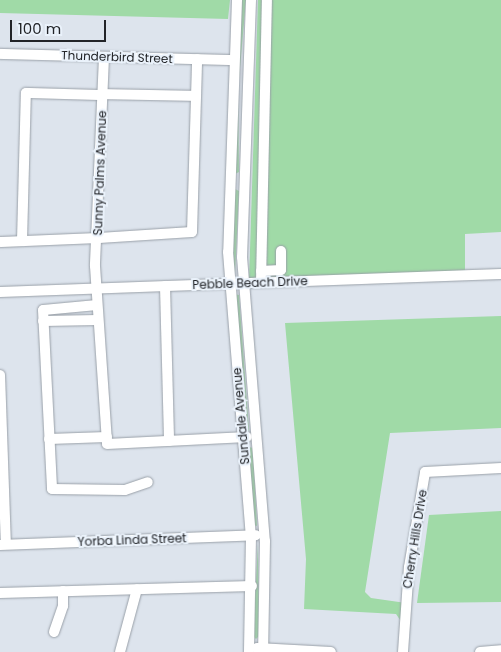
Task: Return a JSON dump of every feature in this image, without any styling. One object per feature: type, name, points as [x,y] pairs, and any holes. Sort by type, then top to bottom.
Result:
[{"type":"street","name":"Sundale Avenue","points":[[237,0],[232,87],[229,284],[251,536],[252,586],[249,650]]},
{"type":"street","name":"Sundale Avenue","points":[[251,0],[246,86],[242,283],[264,535],[263,650]]},
{"type":"street","points":[[261,282],[262,86],[266,0]]},
{"type":"street","name":"Thunderbird Street","points":[[0,54],[233,60]]},
{"type":"street","name":"Sunny Palms Avenue","points":[[104,57],[96,288],[107,437]]},
{"type":"street","points":[[0,242],[192,232],[197,59]]},
{"type":"street","points":[[232,87],[262,86]]},
{"type":"street","points":[[22,241],[26,93],[196,96]]},
{"type":"street","points":[[230,180],[244,180]]},
{"type":"street","points":[[261,271],[281,270],[281,251]]},
{"type":"street","name":"Pebble Beach Drive","points":[[0,292],[501,274]]},
{"type":"street","points":[[165,286],[169,441]]},
{"type":"street","points":[[97,305],[46,307],[43,321],[51,486],[57,492],[125,490],[148,482]]},
{"type":"street","points":[[43,321],[98,320]]},
{"type":"street","points":[[0,375],[3,544]]},
{"type":"street","points":[[49,439],[107,437],[107,444],[256,436]]},
{"type":"street","name":"Cherry Hills Drive","points":[[403,652],[409,567],[425,472],[501,468]]},
{"type":"street","name":"Yorba Linda Street","points":[[3,544],[264,535]]},
{"type":"street","points":[[0,593],[252,586]]},
{"type":"street","points":[[120,652],[137,589]]},
{"type":"street","points":[[54,632],[64,606],[63,591]]},
{"type":"street","points":[[249,650],[331,652]]},
{"type":"street","points":[[480,652],[501,650]]},
{"type":"green space","points":[[0,0],[230,0],[228,19],[0,13]]},
{"type":"green space","points":[[239,0],[246,0],[239,79]]},
{"type":"green space","points":[[258,0],[501,0],[501,232],[465,234],[465,272],[249,281]]},
{"type":"green space","points":[[238,94],[239,172],[235,174]]},
{"type":"green space","points":[[235,189],[239,191],[235,274],[232,239]]},
{"type":"green space","points":[[234,294],[239,295],[249,431],[247,431]]},
{"type":"green space","points":[[501,316],[501,428],[390,433],[365,592],[371,598],[406,603],[405,627],[396,614],[304,609],[306,559],[285,323]]},
{"type":"green space","points":[[249,447],[253,448],[257,526],[254,525]]},
{"type":"green space","points":[[501,511],[501,602],[417,603],[429,515]]},
{"type":"green space","points":[[258,544],[259,636],[256,639],[253,636]]}]
